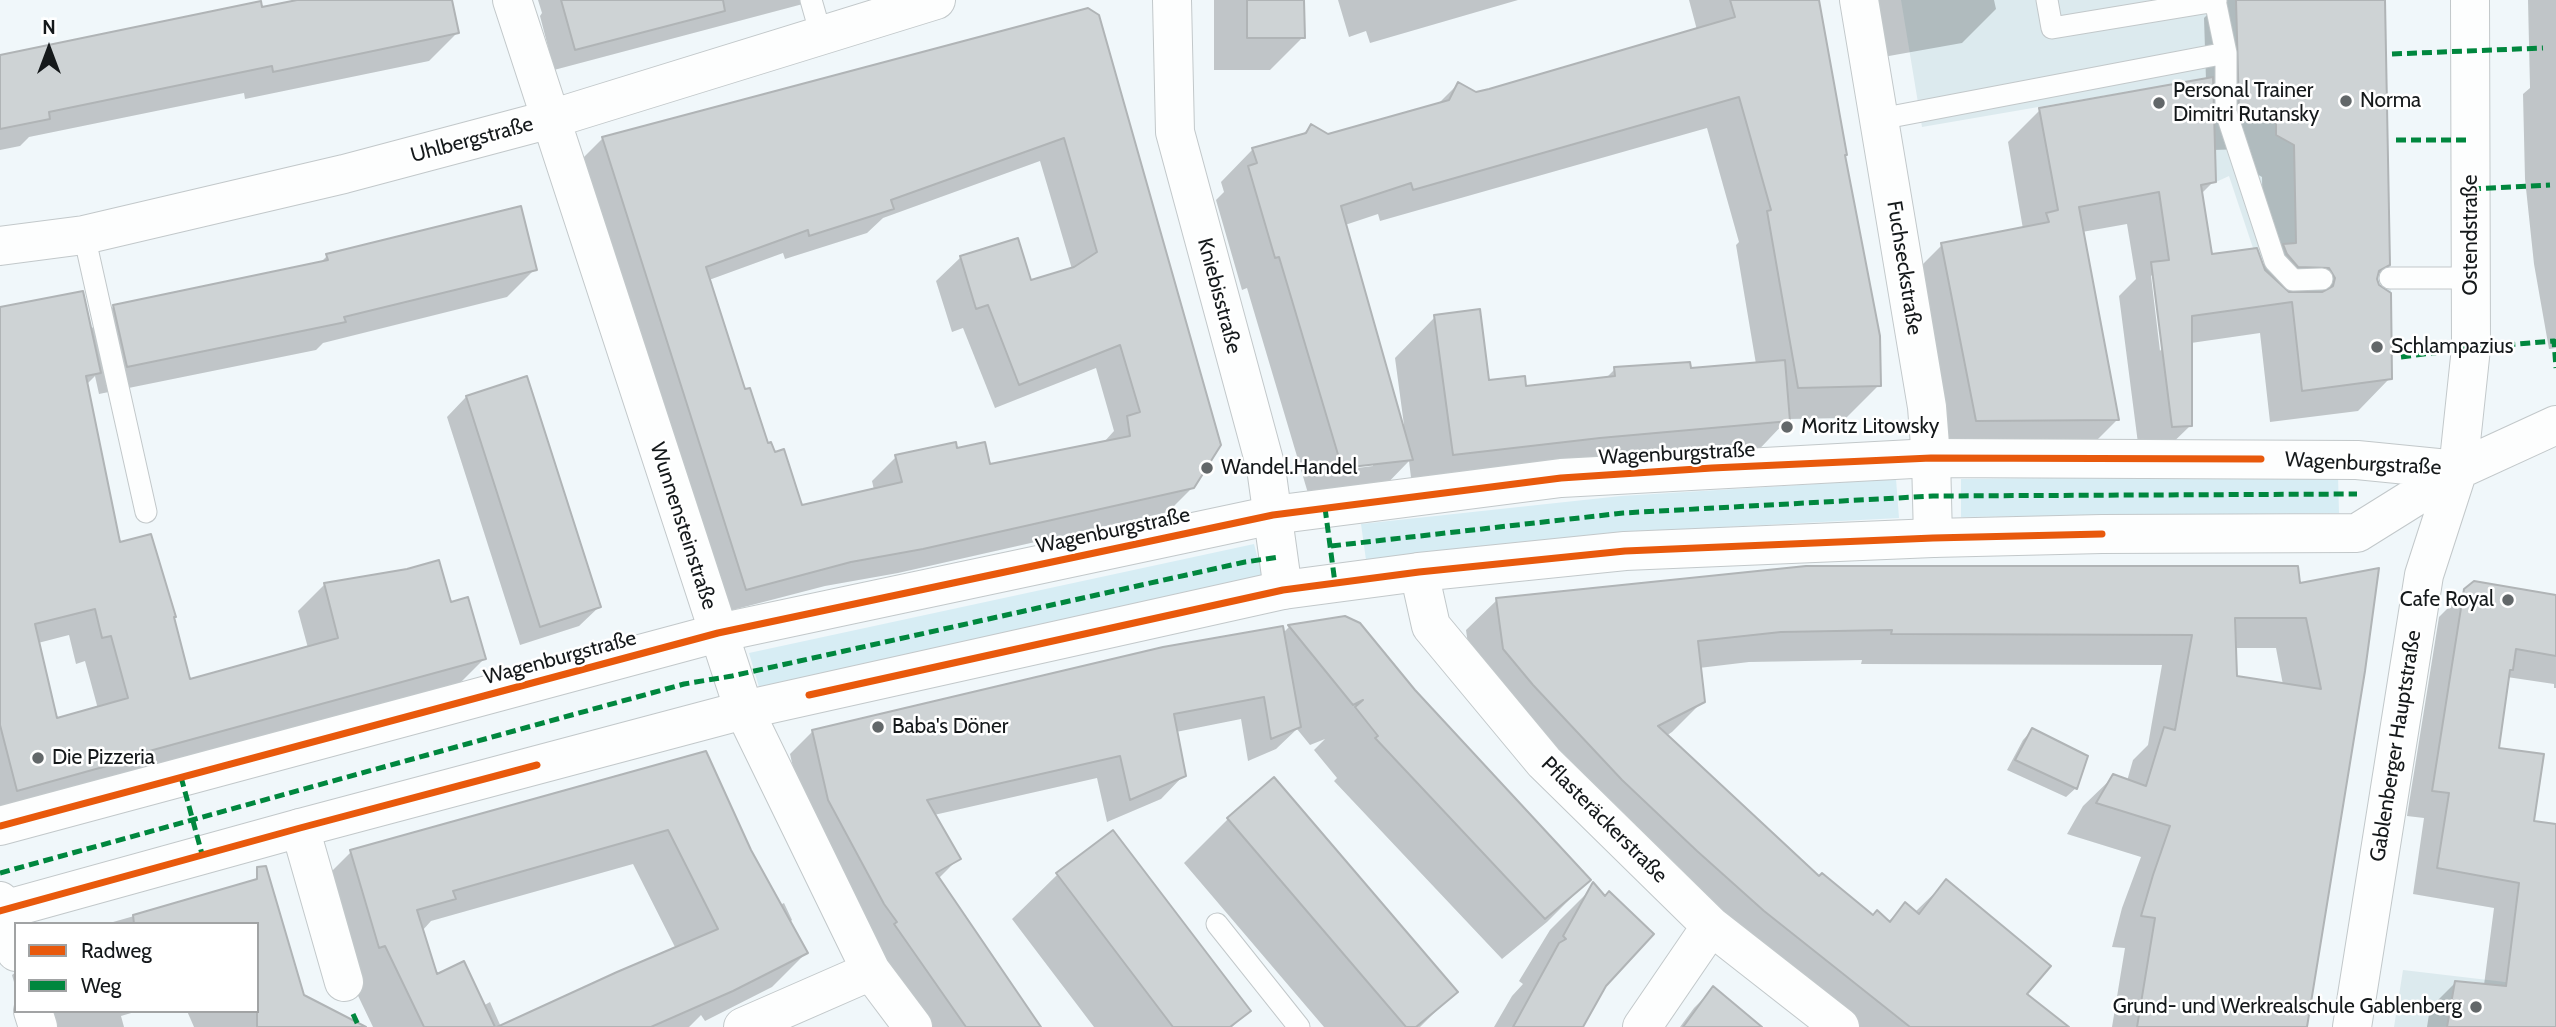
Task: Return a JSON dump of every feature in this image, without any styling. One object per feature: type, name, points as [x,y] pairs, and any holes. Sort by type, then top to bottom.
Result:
[{"type":"street","name":"Wunnensteinstraße","points":[[512,0],[744,710],[871,971],[913,1027]]},
{"type":"street","name":"Uhlbergstraße","points":[[0,247],[83,235],[328,178],[551,119],[816,18],[936,0]]},
{"type":"street","name":"Kniebisstraße","points":[[1172,0],[1175,132],[1266,468],[1283,590]]},
{"type":"street","name":"Fuchseckstraße","points":[[1859,0],[1927,407],[1933,538]]},
{"type":"street","name":"Ostendstraße","points":[[2458,470],[2471,348],[2470,0]]},
{"type":"street","points":[[2458,470],[2556,425]]},
{"type":"street","name":"Wagenburgstraße","points":[[0,826],[718,633],[1273,515],[1561,478],[1931,458],[2357,460],[2458,470]]},
{"type":"street","name":"Wagenburgstraße","points":[[1,907],[744,710],[1283,590],[1419,572],[1625,551],[1933,538],[2357,533],[2458,470]]},
{"type":"street","name":"Gablenberger Hauptstraße","points":[[2352,1027],[2424,575],[2431,545],[2458,470]]},
{"type":"street","name":"Pflasteräckerstraße","points":[[1419,572],[1431,625],[1544,762],[1711,926],[1840,1027]]},
{"type":"street","points":[[300,828],[344,982]]},
{"type":"street","points":[[1,907],[14,946]]},
{"type":"street","points":[[1642,1027],[1711,926]]},
{"type":"street","points":[[743,1027],[871,971]]},
{"type":"lane","points":[[2047,0],[2052,28],[2215,1],[2226,53],[2226,112],[2275,261],[2293,280],[2322,279]]},
{"type":"lane","points":[[1880,119],[2226,53]]},
{"type":"lane","points":[[83,235],[146,512]]},
{"type":"lane","points":[[2390,278],[2471,278]]},
{"type":"lane","points":[[1217,923],[1299,1027]]},
{"type":"shaded area","points":[[1901,0],[2385,0],[2391,293],[2323,295],[2293,287],[2269,296],[2229,176],[2216,182],[2213,77],[1922,127]]},
{"type":"shaded area","points":[[2338,475],[2339,513],[1961,517],[1961,479]]},
{"type":"shaded area","points":[[1896,479],[1899,518],[1630,532],[1366,560],[1361,524],[1621,496]]},
{"type":"shaded area","points":[[1254,544],[1263,579],[759,687],[749,653]]},
{"type":"shaded area","name":"Grund- und Werkrealschule Gablenberg","points":[[2403,970],[2556,988],[2556,1027],[2394,1027]]},
{"type":"building","points":[[297,0],[452,0],[459,33],[273,72],[272,66],[49,112],[50,119],[0,129],[0,55],[261,1],[262,7]]},
{"type":"building","points":[[561,0],[723,0],[725,11],[575,50]]},
{"type":"building","points":[[1247,0],[1304,0],[1305,38],[1247,38]]},
{"type":"building","points":[[1730,0],[1819,0],[1845,155],[1880,336],[1881,386],[1798,388],[1767,211],[1771,210],[1739,97],[1413,190],[1411,183],[1341,206],[1413,460],[1342,468],[1279,257],[1275,258],[1248,166],[1257,163],[1252,148],[1306,133],[1311,124],[1328,134],[1449,100],[1458,82],[1476,92],[1489,89],[1735,17]]},
{"type":"building","points":[[2236,0],[2385,0],[2390,265],[2379,271],[2377,279],[2379,285],[2391,293],[2392,379],[2302,391],[2292,302],[2192,316],[2192,426],[2172,427],[2151,262],[2169,260],[2159,192],[2079,207],[2119,420],[1976,421],[1941,243],[2049,222],[2046,213],[2058,210],[2039,108],[2213,77],[2216,182],[2201,185],[2212,254],[2257,248],[2265,270],[2289,292],[2322,292],[2333,286],[2335,278],[2329,268],[2298,267],[2287,254],[2283,244],[2296,243],[2294,145],[2276,135],[2276,117],[2242,118],[2239,110]]},
{"type":"building","points":[[1088,8],[1099,15],[1221,445],[1194,488],[923,549],[851,562],[746,590],[602,137]],"holes":[[[1064,138],[1097,252],[1074,267],[1031,280],[1018,238],[960,256],[976,309],[988,305],[1019,385],[1120,345],[1140,412],[1127,416],[1130,436],[990,464],[985,442],[957,448],[956,442],[895,455],[902,482],[802,505],[784,449],[775,452],[771,442],[768,443],[750,388],[745,389],[706,267],[808,230],[809,236],[894,209],[891,200]]]},
{"type":"building","points":[[521,206],[537,270],[344,317],[346,322],[127,367],[113,305],[328,260],[326,254]]},
{"type":"building","points":[[83,291],[101,373],[86,376],[120,542],[151,534],[176,617],[190,679],[338,638],[324,583],[407,569],[439,560],[451,602],[468,597],[486,659],[120,759],[121,762],[17,791],[0,725],[0,307]],"holes":[[[95,609],[102,638],[111,636],[128,698],[57,718],[35,624]]]},
{"type":"building","points":[[1480,309],[1489,380],[1525,376],[1526,386],[1615,376],[1614,367],[1690,362],[1691,368],[1785,360],[1790,421],[1600,438],[1453,455],[1434,315]]},
{"type":"building","points":[[527,376],[601,607],[540,627],[466,396]]},
{"type":"building","points":[[1806,566],[2298,566],[2300,583],[2379,568],[2365,671],[2307,1027],[2137,1027],[2155,918],[2141,916],[2170,826],[2096,803],[2113,774],[2146,786],[2164,727],[2175,730],[2192,635],[1891,634],[1892,630],[1781,632],[1698,641],[1705,702],[1658,726],[1819,876],[1822,873],[1873,915],[1877,910],[1890,922],[1905,902],[1919,914],[1946,879],[2051,966],[2027,994],[2069,1027],[1910,1027],[1764,911],[1622,780],[1503,649],[1496,598]],"holes":[[[2235,618],[2306,618],[2321,689],[2237,676]]]},
{"type":"building","points":[[2474,581],[2556,595],[2556,656],[2516,649],[2513,670],[2510,670],[2499,748],[2544,754],[2534,821],[2556,824],[2556,1027],[2447,1027],[2455,981],[2506,986],[2519,883],[2437,868],[2449,793],[2432,791],[2464,589]]},
{"type":"building","points":[[1345,616],[1360,623],[1415,690],[1591,880],[1545,919],[1375,738],[1378,736],[1355,707],[1363,700],[1353,705],[1288,625]]},
{"type":"building","points":[[1283,626],[1301,727],[1271,739],[1264,697],[1174,714],[1186,776],[1130,800],[1120,756],[927,800],[961,859],[936,873],[1041,1027],[966,1027],[894,924],[897,922],[884,904],[828,800],[812,730],[1163,647]]},
{"type":"building","points":[[2032,728],[2088,756],[2077,789],[2015,760]]},
{"type":"building","points":[[706,751],[751,850],[808,953],[733,991],[651,1027],[497,1027],[718,929],[668,830],[453,891],[456,899],[417,910],[437,974],[464,961],[495,1027],[424,1027],[385,946],[379,948],[350,850]]},
{"type":"building","points":[[1274,777],[1458,992],[1416,1027],[1406,1027],[1227,818]]},
{"type":"building","points":[[1113,830],[1251,1011],[1230,1027],[1173,1027],[1056,873]]},
{"type":"building","points":[[266,866],[304,995],[366,1027],[257,1027],[259,922],[134,922],[133,915],[257,879],[257,867]]},
{"type":"building","points":[[1593,882],[1605,896],[1609,891],[1654,934],[1606,986],[1583,1027],[1513,1027],[1559,943],[1566,939],[1563,936]]},
{"type":"building","points":[[1713,986],[1762,1027],[1683,1027]]},
{"type":"marked path","points":[[2392,54],[2543,48]]},
{"type":"marked path","points":[[2396,140],[2471,140]]},
{"type":"marked path","points":[[2471,189],[2550,185]]},
{"type":"marked path","points":[[2401,357],[2554,341],[2556,368]]},
{"type":"marked path","points":[[1331,546],[1623,513],[1933,496],[2357,494]]},
{"type":"marked path","points":[[1325,508],[1335,583]]},
{"type":"marked path","points":[[0,873],[684,684],[732,676],[1245,562],[1279,557]]},
{"type":"marked path","points":[[181,777],[202,854]]},
{"type":"marked path","points":[[353,1014],[359,1027]]},
{"type":"cycle path","points":[[0,826],[718,633],[1273,515],[1561,478],[1712,468],[1931,458],[2261,459]]},
{"type":"cycle path","points":[[809,695],[1283,590],[1419,572],[1625,551],[2102,534]]},
{"type":"cycle path","points":[[0,911],[537,765]]},
{"type":"place","name":"Norma","points":[[2346,101]]},
{"type":"place","name":"Personal Trainer Dimitri Rutansky","points":[[2159,103]]},
{"type":"place","name":"Schlampazius","points":[[2377,347]]},
{"type":"place","name":"Moritz Litowsky","points":[[1787,427]]},
{"type":"place","name":"Wandel.Handel","points":[[1207,468]]},
{"type":"place","name":"Cafe Royal","points":[[2508,600]]},
{"type":"place","name":"Baba's Döner","points":[[878,727]]},
{"type":"place","name":"Die Pizzeria","points":[[38,758]]},
{"type":"place","name":"Grund- und Werkrealschule Gablenberg","points":[[2476,1007]]}]
